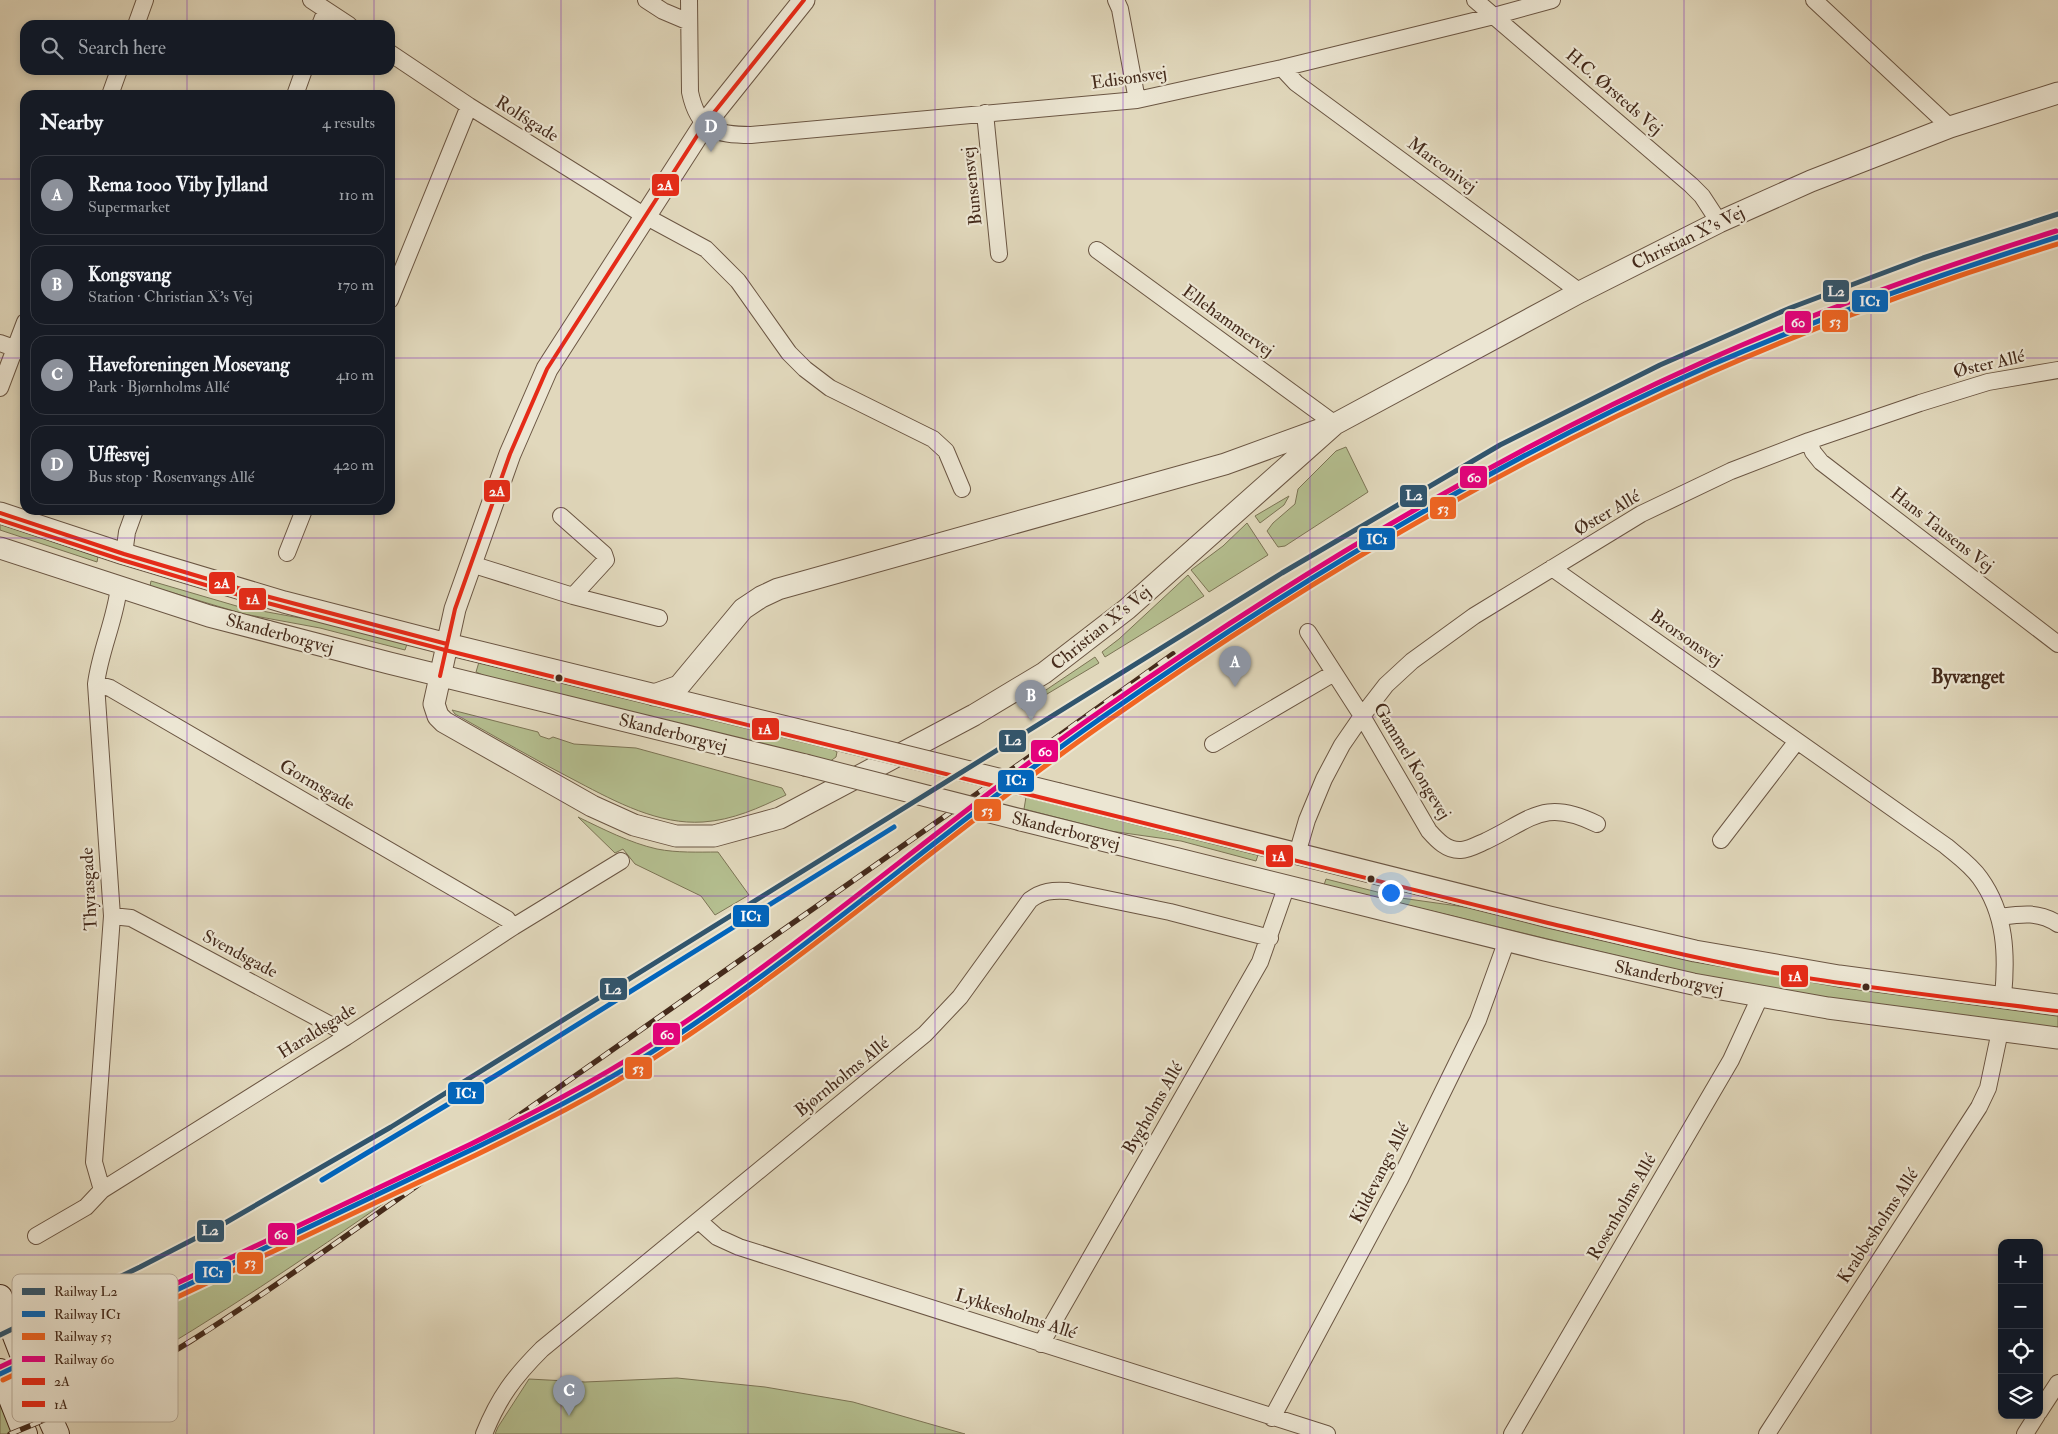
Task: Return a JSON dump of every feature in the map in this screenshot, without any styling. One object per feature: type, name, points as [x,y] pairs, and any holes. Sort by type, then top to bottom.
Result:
[{"type":"main road","points":[[0,1297],[12,1328]]},
{"type":"main road","points":[[0,1370],[12,1401]]},
{"type":"main road","points":[[20,1422],[25,1434]]},
{"type":"main road","points":[[52,1422],[57,1434]]},
{"type":"street","points":[[138,20],[145,0]]},
{"type":"street","points":[[311,0],[323,17]]},
{"type":"street","points":[[646,0],[663,11],[689,22]]},
{"type":"street","points":[[689,0],[690,92],[693,106],[704,126]]},
{"type":"street","name":"Christian X's Vej","points":[[804,0],[704,126],[547,369],[510,454],[455,609],[434,704],[438,716],[444,722],[592,806],[634,825],[676,836],[714,836],[780,818],[974,715],[1044,673],[1127,609],[1335,424]]},
{"type":"street","points":[[1116,0],[1120,8],[1137,100]]},
{"type":"street","name":"H.C. Ørsteds Vej","points":[[1475,0],[1691,185],[1702,196],[1719,222]]},
{"type":"street","name":"Edisonsvej","points":[[704,126],[728,135],[751,135],[1137,100],[1282,68],[1552,0]]},
{"type":"street","points":[[1814,0],[1950,127]]},
{"type":"street","name":"Rolfsgade","points":[[395,56],[469,106],[645,216],[706,249],[738,281],[788,353],[830,388],[932,439],[946,451],[962,489]]},
{"type":"street","name":"Marconivej","points":[[1282,68],[1296,83],[1580,292]]},
{"type":"street","points":[[112,90],[117,75]]},
{"type":"street","points":[[297,90],[302,75]]},
{"type":"street","name":"Christian X's Vej","points":[[654,695],[679,686],[743,609],[778,589],[1225,464],[1335,424],[1580,292],[1719,222],[1811,181],[1950,127],[2058,93]]},
{"type":"street","points":[[395,288],[469,106]]},
{"type":"street","name":"Bunsensvej","points":[[985,113],[999,254]]},
{"type":"street","name":"Ellehammervej","points":[[1097,250],[1335,424]]},
{"type":"street","points":[[0,388],[20,333]]},
{"type":"street","name":"Øster Allé","points":[[1297,854],[1307,820],[1324,779],[1342,745],[1362,716],[1386,685],[1412,661],[1474,616],[1642,514],[1731,471],[1809,441],[1988,382],[2058,370]]},
{"type":"street","name":"Hans Tausens Vej","points":[[1809,441],[1813,452],[1822,462],[2058,644]]},
{"type":"street","name":"Skanderborgvej","points":[[0,513],[124,554],[284,602],[1549,917],[1695,951],[1838,976],[2058,1004]]},
{"type":"street","points":[[119,587],[127,532],[133,515]]},
{"type":"street","points":[[287,552],[302,515]]},
{"type":"street","points":[[561,516],[604,554],[606,560],[573,596]]},
{"type":"street","name":"Skanderborgvej","points":[[0,548],[209,616],[440,676],[1623,968],[1760,997],[2058,1038]]},
{"type":"street","points":[[471,564],[573,596],[659,618]]},
{"type":"street","name":"Brorsonsvej","points":[[1552,568],[1946,846],[1967,863],[1980,877],[1991,895],[2000,917],[2006,954],[2003,997]]},
{"type":"street","name":"Thyrasgade","points":[[102,1190],[94,1162],[112,916],[96,684],[99,663],[116,608],[119,587]]},
{"type":"street","name":"Gammel Kongevej","points":[[1308,632],[1362,716],[1429,831],[1443,846],[1461,850],[1501,834],[1518,823],[1551,812],[1562,812],[1582,817],[1597,824]]},
{"type":"street","points":[[1213,744],[1334,673]]},
{"type":"street","name":"Gormsgade","points":[[96,684],[110,688],[507,919],[513,927]]},
{"type":"street","points":[[1721,840],[1797,741]]},
{"type":"street","points":[[1287,885],[1297,854]]},
{"type":"street","name":"Haraldsgade","points":[[36,1236],[86,1206],[102,1190],[346,1037],[513,927],[622,860]]},
{"type":"street","name":"Bygholms Allé","points":[[1041,1344],[1260,962],[1287,885]]},
{"type":"street","name":"Bjørnholms Allé","points":[[484,1434],[491,1416],[517,1373],[542,1349],[925,1034],[960,997],[1030,900],[1038,894],[1050,890],[1068,891],[1170,912],[1270,938]]},
{"type":"street","points":[[2000,917],[2031,914],[2042,915],[2058,924]]},
{"type":"street","name":"Svendsgade","points":[[112,916],[131,918],[340,1030],[346,1037]]},
{"type":"street","name":"Kildevangs Allé","points":[[1272,1418],[1400,1179],[1478,1020],[1507,940]]},
{"type":"street","name":"Rosenholms Allé","points":[[1512,1434],[1731,1060],[1760,997]]},
{"type":"street","name":"Krabbesholms Allé","points":[[1767,1434],[1979,1107],[1990,1081],[2000,1031]]},
{"type":"street","name":"Lykkesholms Allé","points":[[699,1220],[717,1237],[739,1247],[1327,1434]]},
{"type":"street","points":[[2043,1406],[2058,1383]]},
{"type":"street","points":[[2025,1434],[2034,1419]]},
{"type":"green space","points":[[1346,447],[1368,492],[1285,546],[1278,547],[1267,531],[1273,523],[1295,504],[1298,489],[1336,451]]},
{"type":"green space","points":[[1289,496],[1284,505],[1260,523],[1255,516]]},
{"type":"green space","points":[[0,523],[98,557],[97,562],[0,530]]},
{"type":"green space","points":[[1247,523],[1268,555],[1209,592],[1191,570],[1223,546]]},
{"type":"green space","points":[[1188,575],[1204,596],[1105,657],[1102,652],[1119,639]]},
{"type":"green space","points":[[151,581],[240,607],[322,622],[407,644],[405,650],[320,628],[244,614],[150,586]]},
{"type":"green space","points":[[1095,657],[1099,663],[1022,709],[1020,705],[1037,696]]},
{"type":"green space","points":[[479,662],[832,749],[837,752],[836,757],[829,762],[492,679],[476,672]]},
{"type":"green space","points":[[452,710],[538,732],[540,736],[549,739],[553,737],[574,744],[636,748],[782,788],[786,795],[746,813],[714,821],[687,822],[654,816],[607,797],[563,774],[455,714]]},
{"type":"green space","points":[[1026,797],[1258,855],[1256,861],[1181,841],[1110,831],[1024,809]]},
{"type":"green space","points":[[578,817],[607,831],[657,849],[680,852],[718,852],[749,895],[715,915],[701,896],[635,864],[623,849],[615,853]]},
{"type":"green space","points":[[1326,879],[1401,898],[1479,909],[1695,961],[1768,975],[2058,1015],[2058,1028],[1884,1006],[1765,988],[1693,974],[1324,885]]},
{"type":"green space","points":[[394,1196],[260,1287],[178,1339],[178,1299]]},
{"type":"green space","points":[[677,1378],[765,1387],[853,1402],[965,1434],[495,1434],[529,1379],[585,1382]]},
{"type":"green space","points":[[0,1401],[14,1434],[0,1434]]},
{"type":"railway","points":[[511,1121],[1173,654]]},
{"type":"railway","points":[[178,1348],[277,1284],[428,1178]]},
{"type":"railway","points":[[10,1434],[38,1422]]},
{"type":"rail line","name":"L2","points":[[126,1274],[225,1223],[391,1127],[1282,573],[1500,445],[1660,365],[1790,308],[1923,258],[2058,214]]},
{"type":"rail line","name":"60","points":[[178,1283],[471,1144],[561,1098],[627,1060],[765,966],[1045,751],[1173,661],[1319,567],[1469,479],[1622,400],[1744,344],[1876,292],[2056,231]]},
{"type":"rail line","name":"IC1","points":[[178,1289],[473,1149],[564,1103],[630,1066],[768,972],[1047,757],[1176,666],[1324,571],[1476,482],[1553,441],[1711,365],[1883,296],[2058,237]]},
{"type":"rail line","name":"53","points":[[178,1297],[476,1155],[566,1109],[632,1072],[770,978],[1049,763],[1106,722],[1251,624],[1400,532],[1554,448],[1712,372],[1797,336],[1883,303],[1970,272],[2058,244]]},
{"type":"rail line","name":"IC1","points":[[322,1180],[495,1076],[894,827]]},
{"type":"rail line","name":"L2","points":[[0,1335],[12,1329]]},
{"type":"rail line","name":"60","points":[[0,1367],[12,1361]]},
{"type":"rail line","name":"IC1","points":[[0,1374],[12,1368]]},
{"type":"rail line","name":"53","points":[[3,1380],[12,1376]]},
{"type":"transit line","name":"2A","points":[[440,676],[455,609],[510,454],[547,369],[704,125],[804,0]]},
{"type":"transit line","name":"2A","points":[[0,513],[124,554],[258,594],[447,644]]},
{"type":"transit line","name":"1A","points":[[0,520],[122,560],[256,600],[445,650],[1548,923],[1769,972],[2057,1011]]},
{"type":"place","name":"Uffesvej","points":[[711,152]]},
{"type":"place","name":"Rema 1000 Viby Jylland","points":[[1235,687]]},
{"type":"place","name":"Kongsvang","points":[[1031,721]]},
{"type":"place","name":"Haveforeningen Mosevang","points":[[569,1416]]},
{"type":"district","name":"Byvænget","points":[[1968,677]]}]
